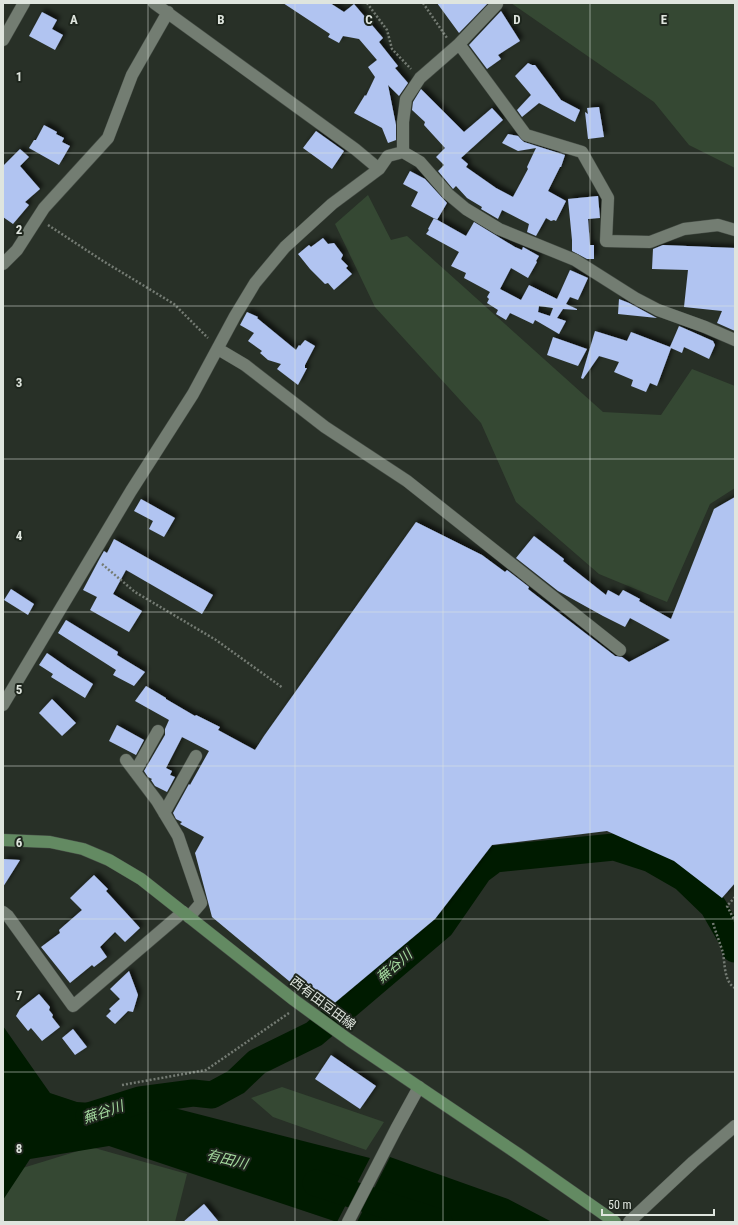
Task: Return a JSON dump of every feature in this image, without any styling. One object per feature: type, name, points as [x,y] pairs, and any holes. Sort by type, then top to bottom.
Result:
[{"type":"main road","name":"西有田豆田線","points":[[3,840],[50,842],[83,849],[109,860],[141,879],[186,914],[294,1005],[420,1087],[615,1222]]},
{"type":"street","points":[[3,40],[24,3]]},
{"type":"street","points":[[154,3],[355,149],[379,169]]},
{"type":"street","points":[[403,152],[403,122],[406,99],[420,78],[457,46],[497,4]]},
{"type":"street","points":[[3,264],[17,250],[44,208],[108,138],[132,75],[168,12]]},
{"type":"street","points":[[457,46],[526,135],[582,152],[608,198],[606,241],[650,242],[684,229],[718,225],[735,230]]},
{"type":"street","points":[[3,705],[131,491],[194,394],[235,316],[255,283],[285,247],[332,204],[379,169],[388,156],[403,152],[420,162],[448,194],[466,209],[500,229],[575,260],[634,298],[658,310],[705,327],[735,340]]},
{"type":"street","points":[[218,348],[245,365],[325,427],[407,481],[620,650]]},
{"type":"street","points":[[135,772],[158,731]]},
{"type":"street","points":[[164,813],[196,756]]},
{"type":"street","points":[[3,912],[8,916],[73,1006],[201,903],[178,836],[157,801],[126,760]]},
{"type":"street","points":[[348,1222],[396,1129],[420,1087]]},
{"type":"street","points":[[629,1222],[693,1162],[735,1126]]},
{"type":"path","points":[[367,3],[387,30],[392,49],[420,78]]},
{"type":"path","points":[[422,3],[457,46]]},
{"type":"path","points":[[37,218],[103,261],[174,304],[218,348]]},
{"type":"path","points":[[92,556],[135,592],[216,640],[283,688]]},
{"type":"path","points":[[735,897],[727,906],[735,921]]},
{"type":"path","points":[[713,923],[723,955],[725,971],[732,986],[735,988]]},
{"type":"path","points":[[122,1085],[206,1070],[294,1005]]},
{"type":"shaded area","points":[[511,3],[735,3],[735,168],[689,145],[654,102]]},
{"type":"shaded area","points":[[368,195],[391,240],[407,236],[603,412],[661,415],[692,369],[735,386],[735,488],[710,504],[667,602],[599,574],[516,502],[481,423],[375,307],[335,224]]},
{"type":"shaded area","points":[[282,1087],[384,1122],[366,1150],[273,1117],[251,1098]]},
{"type":"shaded area","points":[[91,1147],[187,1174],[175,1222],[3,1222],[3,1174]]},
{"type":"water","points":[[3,1026],[50,1093],[77,1102],[178,1109],[370,1158],[337,1222],[109,1146],[30,1159],[3,1200]]},
{"type":"water","points":[[390,1157],[508,1199],[552,1222],[357,1222]]},
{"type":"building","points":[[283,3],[330,3],[344,12],[354,4],[383,38],[379,42],[398,66],[395,68],[408,83],[399,96],[388,85],[396,125],[396,140],[388,143],[382,128],[354,113],[365,95],[366,96],[375,77],[368,67],[377,60],[359,39],[343,36],[339,43],[328,37],[330,34]]},
{"type":"building","points":[[437,3],[488,3],[459,33]]},
{"type":"building","points":[[501,11],[520,41],[498,55],[501,59],[487,69],[469,45]]},
{"type":"building","points":[[42,12],[57,20],[52,29],[63,35],[55,50],[29,36]]},
{"type":"building","points":[[528,63],[535,65],[561,100],[580,110],[575,122],[539,103],[522,117],[517,110],[531,95],[515,76]]},
{"type":"building","points":[[421,89],[464,132],[492,108],[503,120],[461,158],[468,164],[466,167],[496,188],[513,197],[528,169],[527,167],[536,148],[518,151],[502,143],[508,134],[518,136],[524,142],[565,155],[561,167],[548,191],[566,201],[556,221],[551,221],[546,218],[536,236],[527,232],[529,224],[502,210],[498,219],[481,209],[482,207],[467,198],[456,186],[453,189],[438,171],[444,165],[436,157],[445,148],[424,125],[425,122],[412,110],[413,102]]},
{"type":"building","points":[[599,107],[604,137],[588,139],[585,112],[588,114],[587,108]]},
{"type":"building","points":[[44,125],[57,132],[56,134],[64,138],[62,142],[70,146],[59,165],[29,148],[34,140],[36,140]]},
{"type":"building","points":[[316,131],[344,151],[332,169],[303,148]]},
{"type":"building","points":[[20,149],[29,157],[20,166],[40,189],[25,202],[29,205],[13,224],[3,217],[3,166]]},
{"type":"building","points":[[410,171],[425,179],[447,203],[437,220],[411,206],[418,192],[403,184]]},
{"type":"building","points":[[598,196],[600,218],[588,219],[590,245],[594,245],[594,259],[587,259],[572,251],[568,199]]},
{"type":"building","points":[[434,218],[466,236],[474,222],[515,247],[522,250],[523,247],[539,256],[528,278],[511,268],[500,289],[521,300],[529,285],[557,299],[570,270],[588,278],[578,300],[570,297],[566,304],[577,310],[563,309],[557,318],[566,321],[559,334],[535,320],[533,324],[510,313],[506,320],[496,314],[498,310],[487,303],[489,299],[487,297],[490,292],[464,278],[466,273],[451,266],[459,252],[426,234],[429,230],[428,229]],"holes":[[[539,306],[553,308],[550,316],[538,312]]]},
{"type":"building","points":[[323,238],[328,244],[334,243],[343,255],[341,259],[348,266],[346,268],[352,274],[334,290],[328,283],[325,284],[310,269],[298,254],[309,245],[311,247]]},
{"type":"building","points":[[663,245],[735,248],[735,331],[717,323],[722,311],[684,307],[688,270],[652,269],[653,249]]},
{"type":"building","points":[[619,299],[629,303],[657,318],[618,314]]},
{"type":"building","points":[[247,312],[258,317],[257,318],[296,350],[305,340],[315,346],[305,365],[305,368],[307,368],[298,385],[277,369],[281,364],[268,360],[260,353],[262,351],[248,341],[254,333],[240,325]]},
{"type":"building","points":[[679,326],[713,341],[715,345],[709,359],[684,347],[682,353],[671,348],[657,386],[650,383],[646,392],[631,386],[633,380],[614,372],[619,362],[599,356],[583,379],[581,378],[595,331],[627,341],[631,332],[670,347]]},
{"type":"building","points":[[553,337],[587,349],[578,366],[547,355]]},
{"type":"building","points":[[735,497],[735,883],[722,898],[674,861],[607,831],[492,845],[435,919],[325,1011],[212,917],[195,853],[204,837],[180,824],[182,822],[176,819],[173,813],[209,751],[182,737],[166,768],[172,771],[170,775],[175,777],[167,792],[155,786],[151,780],[152,779],[148,777],[144,771],[165,735],[165,729],[169,720],[135,701],[146,686],[195,716],[196,715],[220,727],[218,730],[255,750],[416,522],[482,555],[505,572],[507,570],[529,587],[528,589],[615,656],[622,657],[629,662],[670,640],[630,618],[625,627],[603,616],[558,591],[516,558],[534,536],[564,559],[563,561],[606,595],[608,590],[619,596],[623,590],[671,619],[714,509]]},
{"type":"building","points":[[141,499],[175,518],[164,537],[149,529],[153,521],[134,511]]},
{"type":"building","points":[[114,539],[213,595],[202,614],[126,570],[113,594],[142,611],[129,632],[90,610],[97,597],[83,590],[104,551],[107,553]]},
{"type":"building","points":[[11,589],[34,604],[28,615],[4,600]]},
{"type":"building","points":[[66,620],[118,652],[117,655],[145,672],[134,686],[113,675],[116,670],[58,633]]},
{"type":"building","points":[[47,653],[93,684],[85,698],[51,677],[53,674],[39,665]]},
{"type":"building","points":[[52,699],[76,723],[62,736],[39,713]]},
{"type":"building","points":[[117,725],[144,740],[136,755],[109,741]]},
{"type":"building","points":[[3,859],[20,860],[3,887]]},
{"type":"building","points":[[94,875],[108,889],[106,891],[140,928],[125,942],[115,932],[100,947],[107,957],[94,967],[92,965],[70,983],[41,947],[60,933],[59,930],[82,910],[70,898]]},
{"type":"building","points":[[129,971],[138,995],[133,1012],[128,1011],[115,1024],[106,1016],[111,1011],[109,1009],[120,999],[110,989]]},
{"type":"building","points":[[39,994],[50,1007],[49,1010],[53,1015],[52,1017],[60,1027],[42,1041],[31,1028],[28,1031],[16,1016],[20,1009]]},
{"type":"building","points":[[73,1029],[87,1047],[75,1055],[62,1038]]},
{"type":"building","points":[[331,1055],[376,1086],[360,1109],[315,1079]]},
{"type":"building","points":[[204,1204],[219,1222],[183,1222]]},
{"type":"waterway","name":"蕪谷川","points":[[89,1116],[140,1100],[193,1093],[212,1095],[236,1082],[257,1062],[314,1034],[441,926],[479,871],[495,859],[614,847],[651,859],[684,878],[713,906],[732,939],[735,949]]},
{"type":"waterway","name":"有田川","points":[[316,1183],[439,1222]]}]
